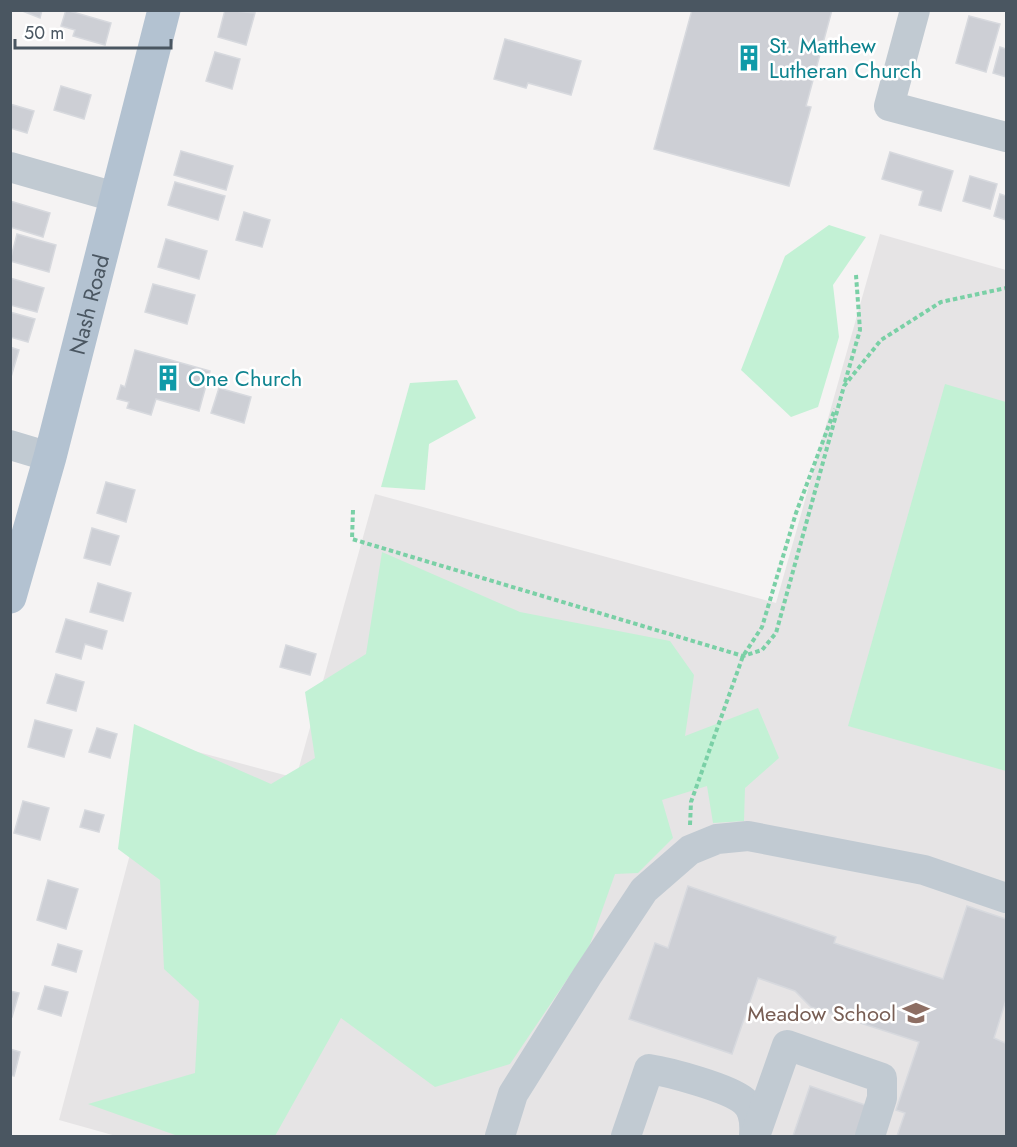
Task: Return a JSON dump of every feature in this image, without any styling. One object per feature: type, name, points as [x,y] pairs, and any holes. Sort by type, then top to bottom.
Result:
[{"type":"main road","name":"Nash Road","points":[[10,597],[50,457],[164,10]]},
{"type":"street","points":[[915,10],[889,106],[1006,137]]},
{"type":"street","points":[[10,166],[115,197]]},
{"type":"street","points":[[10,445],[50,457]]},
{"type":"street","points":[[501,1137],[513,1094],[587,976],[644,890],[690,850],[717,839],[748,836],[924,870],[1006,898]]},
{"type":"street","points":[[755,1137],[787,1045],[882,1078],[882,1098],[870,1137]]},
{"type":"street","points":[[626,1137],[649,1069],[663,1071],[734,1095],[745,1102],[752,1112],[755,1137]]},
{"type":"path","points":[[353,510],[352,539],[743,656],[762,650],[776,633],[860,330],[856,275]]},
{"type":"path","points":[[690,850],[691,802],[743,656],[762,627],[796,513],[844,386],[881,340],[941,302],[1006,288]]},
{"type":"shaded area","points":[[880,234],[1006,270],[1006,1136],[116,1136],[59,1120],[160,742],[296,778],[375,494],[776,603]]},
{"type":"green space","points":[[829,225],[866,237],[833,285],[839,337],[818,407],[791,417],[741,370],[785,256]]},
{"type":"green space","points":[[457,380],[476,418],[429,444],[425,490],[381,487],[410,383]]},
{"type":"green space","points":[[945,384],[1006,402],[1006,771],[848,726]]},
{"type":"green space","points":[[382,552],[520,612],[670,641],[694,675],[685,736],[758,708],[779,758],[745,788],[744,821],[713,823],[707,786],[662,800],[673,838],[638,873],[615,874],[589,947],[510,1064],[435,1087],[341,1018],[275,1136],[178,1136],[88,1104],[195,1073],[199,1001],[164,969],[160,880],[118,849],[134,724],[271,784],[315,758],[305,692],[366,654]]},
{"type":"building","points":[[20,10],[42,10],[40,18]]},
{"type":"building","points":[[66,10],[111,23],[105,45],[73,36],[75,30],[61,26]]},
{"type":"building","points":[[225,10],[255,13],[246,45],[218,37]]},
{"type":"building","name":"St. Matthew Lutheran Church","points":[[692,10],[832,10],[806,106],[811,107],[789,186],[654,149]]},
{"type":"building","points":[[969,16],[1000,24],[986,72],[956,63]]},
{"type":"building","points":[[505,39],[581,61],[571,95],[528,83],[526,88],[494,79]]},
{"type":"building","points":[[1000,47],[1006,49],[1006,77],[993,73]]},
{"type":"building","points":[[215,52],[240,59],[232,89],[206,81]]},
{"type":"building","points":[[61,86],[91,95],[84,119],[54,110]]},
{"type":"building","points":[[10,104],[34,111],[27,133],[10,128]]},
{"type":"building","points":[[181,151],[233,166],[226,190],[174,175]]},
{"type":"building","points":[[890,152],[953,171],[941,211],[919,205],[923,191],[882,179]]},
{"type":"building","points":[[970,176],[997,184],[990,209],[963,201]]},
{"type":"building","points":[[175,182],[225,196],[218,220],[168,205]]},
{"type":"building","points":[[1000,194],[1006,196],[1006,220],[994,216]]},
{"type":"building","points":[[10,201],[50,213],[43,237],[10,227]]},
{"type":"building","points":[[244,212],[270,220],[262,247],[236,240]]},
{"type":"building","points":[[17,234],[56,245],[49,272],[10,261]]},
{"type":"building","points":[[166,239],[207,251],[199,279],[158,267]]},
{"type":"building","points":[[10,278],[44,288],[37,312],[10,305]]},
{"type":"building","points":[[153,284],[195,295],[187,324],[145,312]]},
{"type":"building","points":[[10,312],[35,319],[28,342],[10,337]]},
{"type":"building","points":[[10,347],[19,350],[11,377],[10,376]]},
{"type":"building","name":"One Church","points":[[135,350],[210,371],[199,411],[156,399],[151,415],[127,408],[129,402],[117,399],[121,385],[125,387]]},
{"type":"building","points":[[219,388],[251,397],[244,423],[211,413]]},
{"type":"building","points":[[106,482],[135,490],[126,522],[97,513]]},
{"type":"building","points":[[92,528],[119,536],[110,565],[84,558]]},
{"type":"building","points":[[98,583],[131,593],[123,621],[90,612]]},
{"type":"building","points":[[66,619],[107,631],[102,649],[85,644],[81,659],[56,652]]},
{"type":"building","points":[[286,645],[316,654],[310,675],[280,667]]},
{"type":"building","points":[[56,674],[84,682],[76,711],[47,703]]},
{"type":"building","points":[[35,720],[72,730],[64,757],[28,747]]},
{"type":"building","points":[[97,728],[117,734],[110,758],[89,752]]},
{"type":"building","points":[[23,801],[49,808],[40,840],[14,833]]},
{"type":"building","points":[[85,810],[104,815],[99,832],[80,827]]},
{"type":"building","points":[[48,880],[78,889],[66,929],[37,920]]},
{"type":"building","name":"Meadow School","points":[[688,886],[836,937],[834,943],[943,979],[967,906],[1006,919],[1006,1000],[994,1038],[1005,1043],[1006,1039],[1006,1136],[897,1136],[905,1113],[896,1110],[919,1042],[811,1007],[795,991],[758,978],[732,1054],[629,1019],[655,943],[668,948]]},
{"type":"building","points":[[58,944],[82,951],[76,972],[52,965]]},
{"type":"building","points":[[45,986],[68,992],[61,1016],[38,1009]]},
{"type":"building","points":[[10,991],[19,993],[12,1017],[10,1016]]},
{"type":"building","points":[[10,1049],[20,1052],[14,1076],[10,1075]]},
{"type":"building","name":"Meadow School","points":[[810,1086],[871,1107],[861,1136],[793,1136]]},
{"type":"place","name":"St. Matthew Lutheran Church","points":[[749,58]]},
{"type":"place","name":"One Church","points":[[168,378]]},
{"type":"place","name":"Meadow School","points":[[916,1013]]}]
